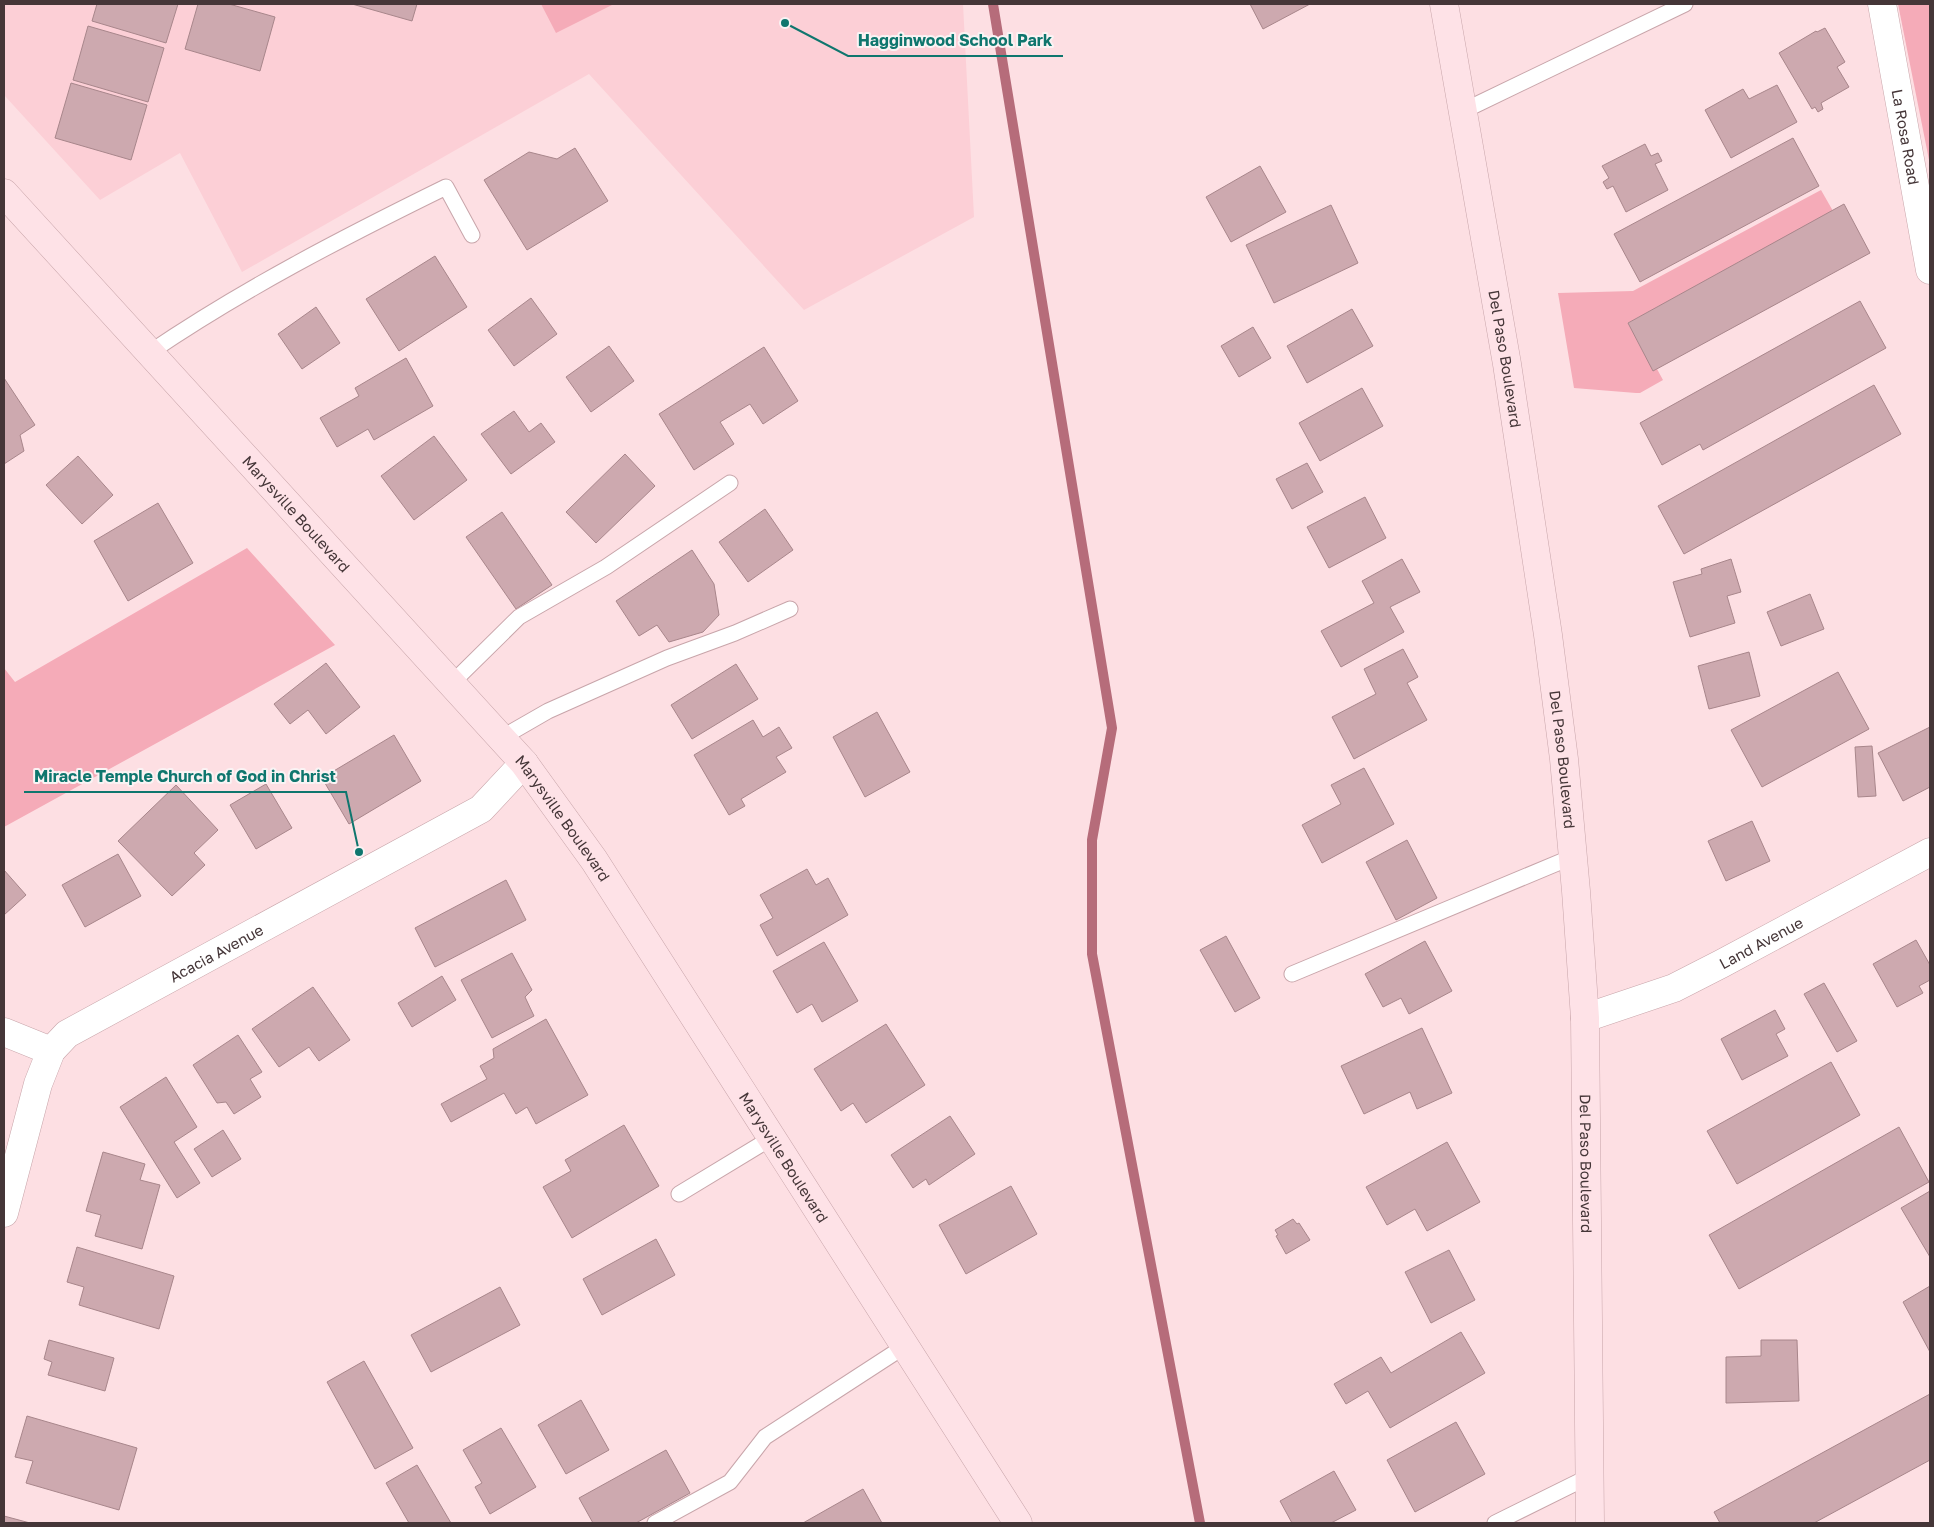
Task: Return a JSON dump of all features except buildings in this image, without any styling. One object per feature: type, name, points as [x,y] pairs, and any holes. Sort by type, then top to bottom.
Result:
[{"type":"main road","name":"Del Paso Boulevard","points":[[1444,4],[1503,344],[1534,543],[1564,759],[1584,1018],[1590,1523]]},
{"type":"main road","name":"Marysville Boulevard","points":[[4,193],[524,763],[594,860],[773,1137],[1018,1523]]},
{"type":"street","name":"La Rosa Road","points":[[1882,4],[1930,270]]},
{"type":"street","name":"Acacia Avenue","points":[[4,1213],[38,1084],[51,1051],[67,1034],[481,809],[524,763]]},
{"type":"street","name":"Land Avenue","points":[[1584,1018],[1674,988],[1930,852]]},
{"type":"street","points":[[4,1032],[51,1051]]},
{"type":"lane","points":[[1462,112],[1685,4]]},
{"type":"lane","points":[[149,353],[194,322],[332,244],[446,187],[472,235]]},
{"type":"lane","points":[[451,684],[519,617],[606,567],[730,483]]},
{"type":"lane","points":[[501,738],[548,711],[667,658],[735,633],[790,609]]},
{"type":"lane","points":[[1292,974],[1572,857]]},
{"type":"lane","points":[[679,1194],[773,1137]]},
{"type":"lane","points":[[655,1523],[730,1482],[765,1437],[905,1346]]},
{"type":"lane","points":[[1495,1523],[1590,1476]]},
{"type":"shaded area","points":[[4,4],[963,4],[974,217],[804,310],[589,74],[242,272],[180,153],[100,200],[4,95]]},
{"type":"shaded area","points":[[541,4],[614,4],[556,33]]},
{"type":"shaded area","points":[[1898,4],[1930,4],[1930,165]]},
{"type":"shaded area","points":[[1821,190],[1833,211],[1628,323],[1653,370],[1657,369],[1663,380],[1640,393],[1574,388],[1558,293],[1633,291]]},
{"type":"shaded area","points":[[247,548],[335,645],[4,827],[4,668],[15,682]]},
{"type":"waterway","points":[[993,4],[1112,728],[1092,840],[1092,954],[1200,1523]]},
{"type":"place","name":"Hagginwood School Park","points":[[785,23]]},
{"type":"place","name":"Miracle Temple Church of God in Christ","points":[[359,852]]}]
